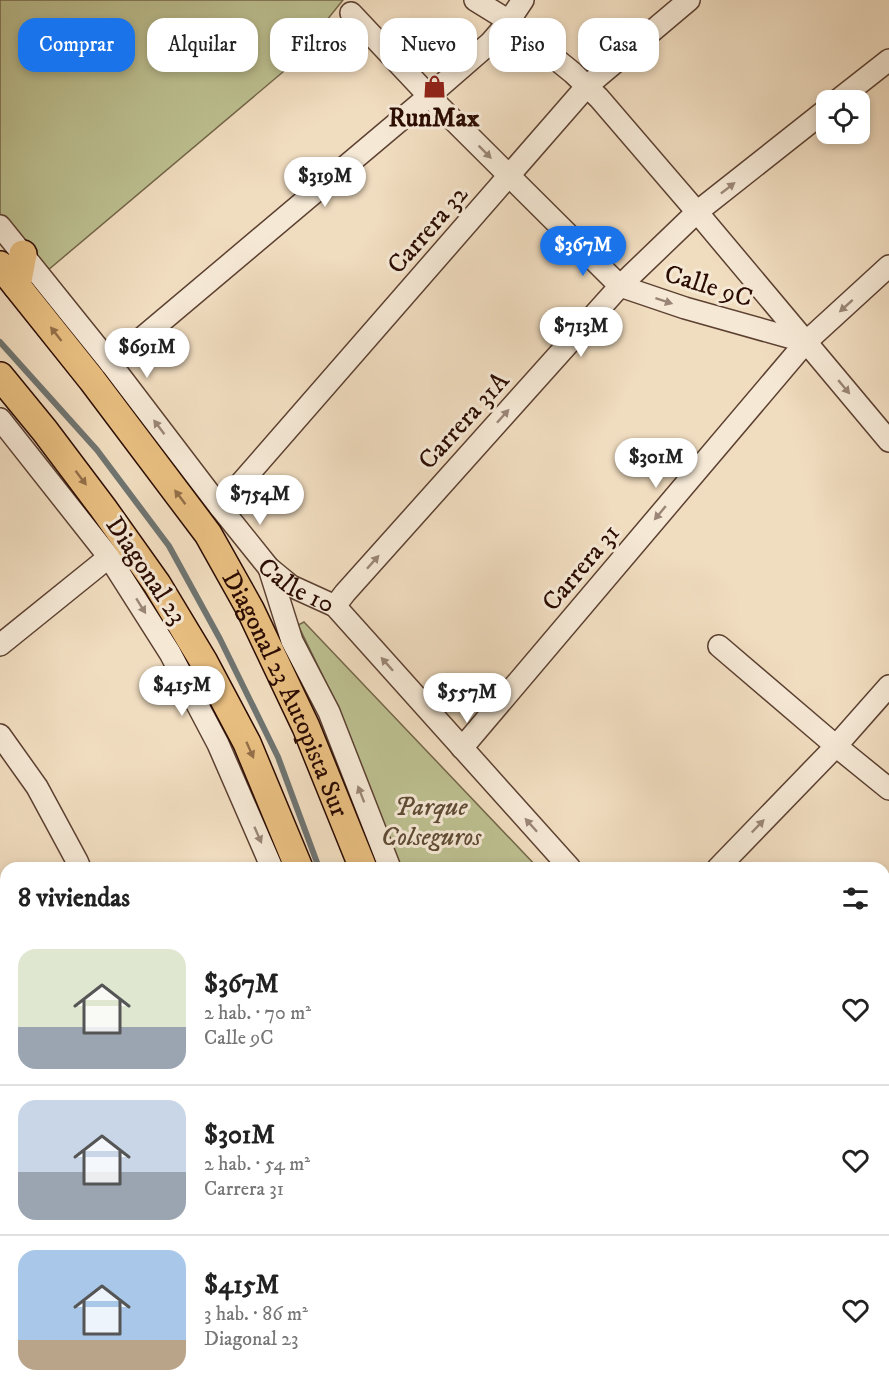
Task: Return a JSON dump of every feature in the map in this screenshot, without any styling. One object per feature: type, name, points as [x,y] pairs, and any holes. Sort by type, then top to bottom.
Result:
[{"type":"main road","name":"Calle 10","points":[[11,254],[17,286],[101,372]]},
{"type":"main road","name":"Diagonal 23 Autopista Sur","points":[[101,372],[208,534],[250,609],[306,726],[361,862]]},
{"type":"main road","points":[[0,376],[45,431],[157,584],[204,662],[247,743],[297,862]]},
{"type":"street","name":"Calle 9C","points":[[474,0],[504,18]]},
{"type":"street","points":[[511,18],[523,0]]},
{"type":"street","name":"Carrera 32","points":[[220,507],[587,86],[689,0]]},
{"type":"street","name":"Calle 9C","points":[[351,13],[429,96],[620,286],[686,308],[806,342]]},
{"type":"street","points":[[101,372],[489,44]]},
{"type":"street","points":[[851,90],[889,60]]},
{"type":"street","name":"Calle 9C","points":[[566,67],[599,98],[698,212],[889,441]]},
{"type":"street","name":"Carrera 31A","points":[[335,606],[360,575],[620,286],[698,212],[816,118]]},
{"type":"street","name":"Calle 10","points":[[0,226],[11,254],[101,372],[220,507],[269,568],[291,586],[335,606],[565,862]]},
{"type":"street","name":"Carrera 31","points":[[462,748],[806,342],[889,266]]},
{"type":"street","name":"Diagonal 23","points":[[0,419],[109,557],[170,652],[213,734],[269,862]]},
{"type":"street","points":[[0,645],[109,557]]},
{"type":"street","points":[[269,568],[292,640],[329,712],[388,862]]},
{"type":"street","points":[[719,646],[889,789]]},
{"type":"street","points":[[724,862],[836,746],[889,686]]},
{"type":"street","points":[[0,735],[38,787],[73,862]]},
{"type":"green space","points":[[0,0],[343,0],[329,18],[270,18],[270,72],[283,72],[41,276],[0,226]]},
{"type":"green space","name":"Parque Colseguros","points":[[304,622],[532,862],[397,862],[338,707],[298,625]]},
{"type":"waterway","points":[[0,342],[97,450],[169,546],[220,639],[278,757],[317,862]]},
{"type":"place","name":"RunMax","points":[[434,86]]}]
